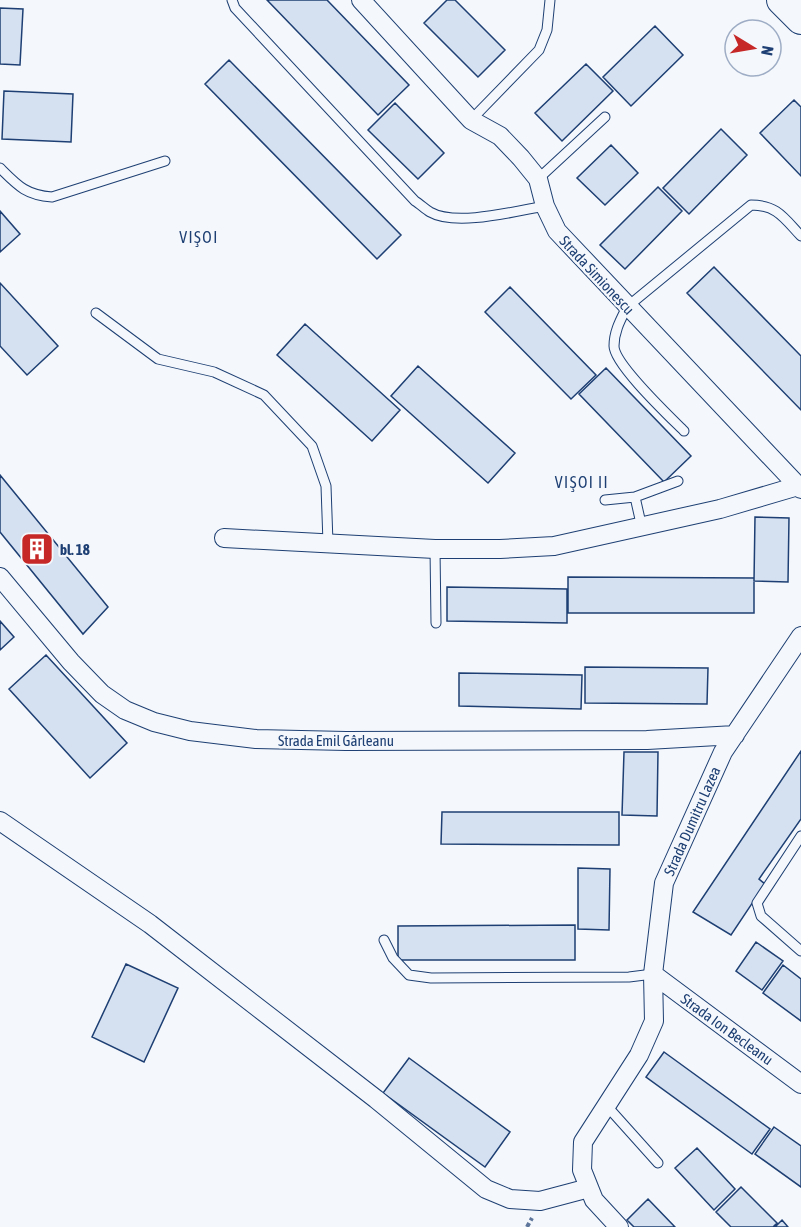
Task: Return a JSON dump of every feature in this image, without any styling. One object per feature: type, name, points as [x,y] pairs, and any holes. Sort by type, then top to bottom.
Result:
[{"type":"highway","points":[[783,0],[801,20]]},
{"type":"street","name":"Strada Simionescu","points":[[361,0],[471,120],[500,136],[538,179],[545,206],[556,231],[799,488]]},
{"type":"street","points":[[224,538],[435,549],[554,546],[642,528],[799,488]]},
{"type":"street","name":"Strada Emil Gârleanu","points":[[0,577],[71,662],[102,694],[125,710],[154,722],[190,731],[256,739],[346,741],[647,740],[735,735]]},
{"type":"street","name":"Strada Dumitru Lazea","points":[[589,1188],[582,1170],[583,1142],[639,1055],[654,1021],[653,974],[664,883],[723,752],[801,636]]},
{"type":"street","points":[[0,821],[150,924],[486,1189],[510,1199],[540,1201],[589,1188],[594,1200],[619,1227]]},
{"type":"street","name":"Strada Ion Becleanu","points":[[653,974],[801,1084]]},
{"type":"lane","points":[[232,0],[235,8],[415,201],[431,213],[466,219],[545,206]]},
{"type":"lane","points":[[471,120],[539,50],[547,30],[550,0]]},
{"type":"lane","points":[[538,179],[605,117]]},
{"type":"lane","points":[[0,168],[21,189],[37,196],[52,197],[165,160]]},
{"type":"lane","points":[[684,431],[621,365],[614,348],[617,328],[627,307],[751,205],[765,205],[779,213],[801,236]]},
{"type":"lane","points":[[96,313],[158,359],[214,372],[264,395],[312,446],[326,486],[328,543]]},
{"type":"lane","points":[[604,500],[635,497],[678,481]]},
{"type":"lane","points":[[635,497],[642,528]]},
{"type":"lane","points":[[435,549],[436,622]]},
{"type":"lane","points":[[801,836],[757,903],[761,916],[801,951]]},
{"type":"lane","points":[[384,940],[393,958],[410,975],[431,978],[618,977],[653,974]]},
{"type":"lane","points":[[606,1105],[658,1163]]},
{"type":"building","points":[[267,0],[327,0],[409,85],[378,115]]},
{"type":"building","points":[[447,0],[455,0],[505,50],[478,77],[424,23]]},
{"type":"building","points":[[0,8],[23,9],[20,65],[0,64]]},
{"type":"building","points":[[655,26],[683,55],[631,106],[603,77]]},
{"type":"building","points":[[229,60],[401,235],[377,259],[205,84]]},
{"type":"building","points":[[586,64],[613,91],[562,141],[535,113]]},
{"type":"building","points":[[4,91],[73,94],[71,142],[2,139]]},
{"type":"building","points":[[794,100],[801,107],[801,176],[760,133]]},
{"type":"building","points":[[395,103],[444,153],[418,179],[368,130]]},
{"type":"building","points":[[721,129],[747,155],[689,214],[663,188]]},
{"type":"building","points":[[611,145],[638,173],[605,205],[577,178]]},
{"type":"building","points":[[658,187],[682,211],[625,269],[600,245]]},
{"type":"building","points":[[0,211],[20,234],[0,252]]},
{"type":"building","points":[[714,267],[801,356],[801,410],[687,293]]},
{"type":"building","points":[[0,283],[58,346],[27,375],[0,346]]},
{"type":"building","points":[[510,287],[596,375],[571,399],[485,312]]},
{"type":"building","points":[[305,324],[400,410],[372,441],[277,355]]},
{"type":"building","points":[[418,366],[515,453],[488,483],[391,396]]},
{"type":"building","points":[[606,368],[691,456],[664,482],[579,394]]},
{"type":"building","name":"bl. 18","points":[[0,475],[108,607],[83,634],[0,532]]},
{"type":"building","points":[[755,517],[789,518],[788,582],[754,581]]},
{"type":"building","points":[[568,577],[754,578],[754,613],[568,613]]},
{"type":"building","points":[[447,587],[567,589],[567,623],[447,621]]},
{"type":"building","points":[[0,621],[14,637],[0,650]]},
{"type":"building","points":[[46,655],[127,743],[90,778],[9,689]]},
{"type":"building","points":[[585,667],[708,668],[707,704],[585,703]]},
{"type":"building","points":[[459,673],[582,675],[581,709],[459,706]]},
{"type":"building","points":[[801,751],[801,819],[759,879],[765,884],[731,935],[693,912]]},
{"type":"building","points":[[624,752],[658,752],[657,816],[622,815]]},
{"type":"building","points":[[442,812],[619,812],[619,845],[441,844]]},
{"type":"building","points":[[578,868],[610,869],[609,930],[578,929]]},
{"type":"building","points":[[575,925],[575,960],[398,960],[398,926]]},
{"type":"building","points":[[756,942],[783,961],[762,990],[736,971]]},
{"type":"building","points":[[126,964],[178,988],[144,1062],[92,1037]]},
{"type":"building","points":[[783,965],[801,979],[801,1021],[763,993]]},
{"type":"building","points":[[664,1052],[770,1129],[752,1154],[646,1077]]},
{"type":"building","points":[[409,1058],[510,1132],[485,1167],[383,1093]]},
{"type":"building","points":[[774,1127],[801,1146],[801,1187],[755,1154]]},
{"type":"building","points":[[697,1148],[735,1189],[714,1210],[675,1168]]},
{"type":"building","points":[[741,1187],[777,1223],[773,1227],[731,1227],[716,1212]]},
{"type":"building","points":[[648,1199],[675,1227],[634,1227],[627,1220]]},
{"type":"building","points":[[782,1220],[788,1227],[775,1227]]},
{"type":"place","name":"bl. 18","points":[[37,549]]},
{"type":"district","name":"VIŞOI","points":[[199,237]]},
{"type":"district","name":"VIŞOI II","points":[[582,482]]}]
